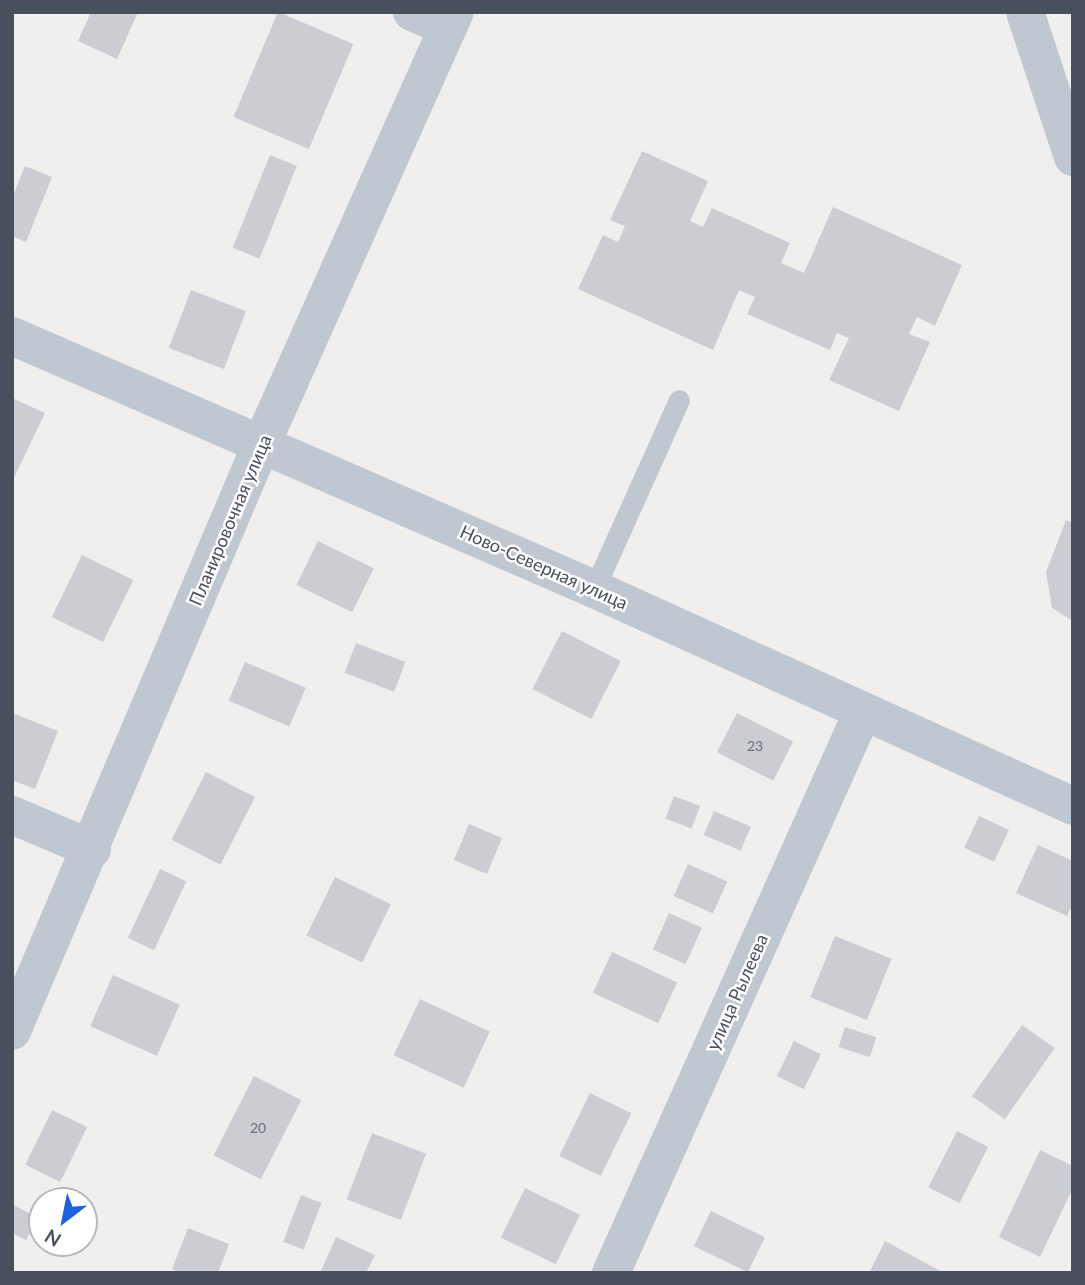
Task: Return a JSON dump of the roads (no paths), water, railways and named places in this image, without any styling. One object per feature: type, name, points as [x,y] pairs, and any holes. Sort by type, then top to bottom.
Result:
[{"type":"street","points":[[412,12],[452,20]]},
{"type":"street","points":[[1025,12],[1073,157]]},
{"type":"street","name":"Планировочная улица","points":[[12,1031],[92,849],[262,443],[452,20]]},
{"type":"street","name":"Ново-Северная улица","points":[[12,336],[594,589],[1073,806]]},
{"type":"street","name":"улица Рылеева","points":[[611,1273],[863,711]]},
{"type":"street","points":[[12,814],[92,849]]},
{"type":"lane","points":[[594,589],[678,400]]}]
